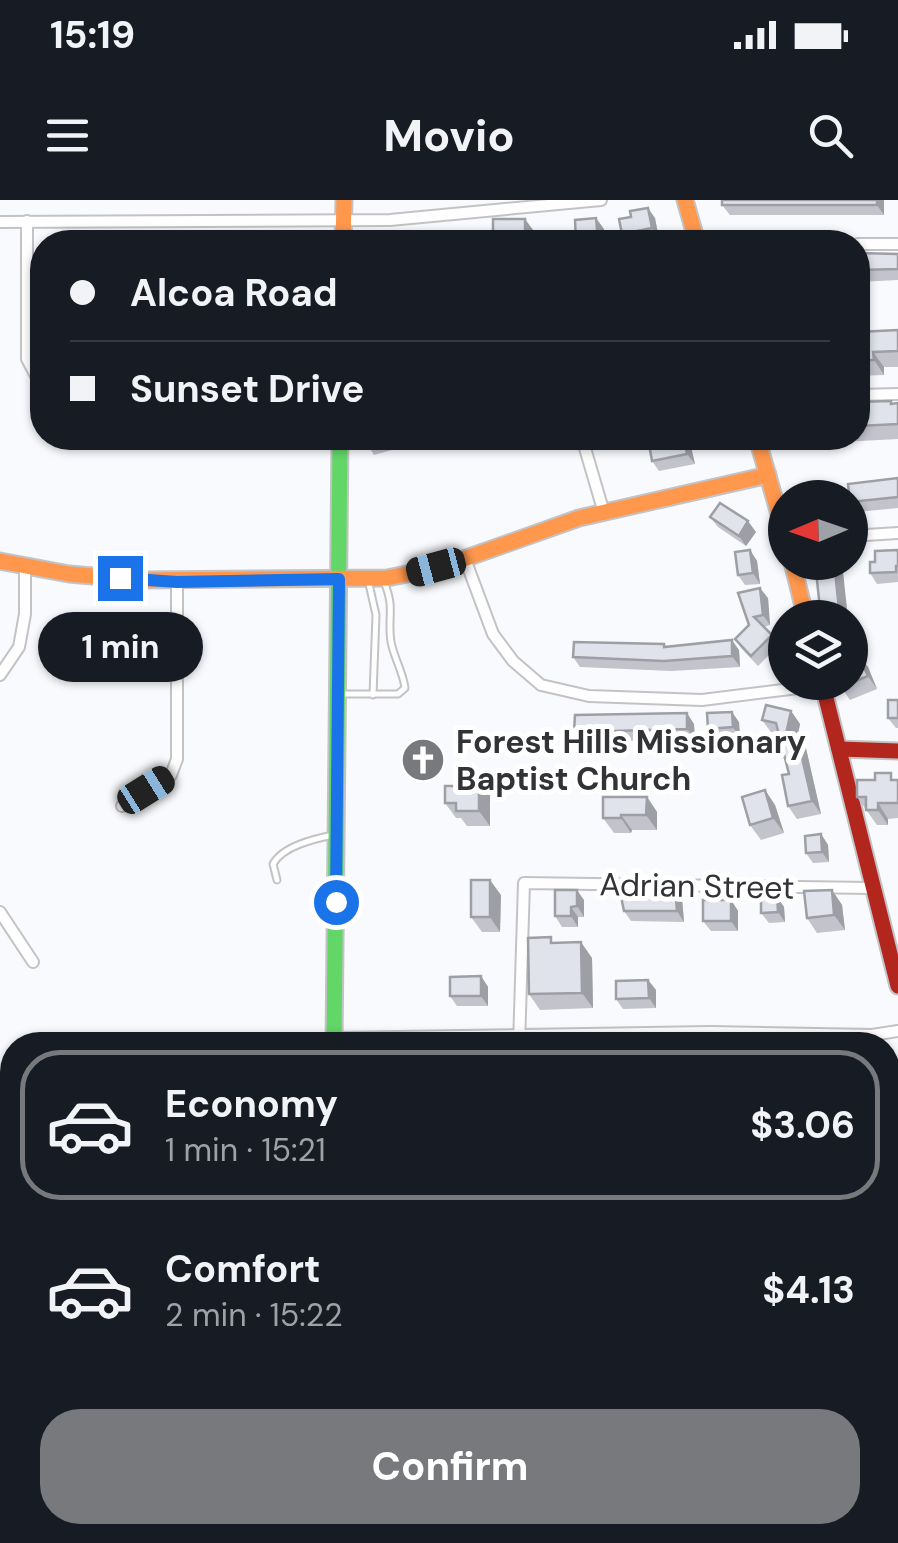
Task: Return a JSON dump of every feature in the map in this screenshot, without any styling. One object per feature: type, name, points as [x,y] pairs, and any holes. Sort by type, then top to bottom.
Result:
[{"type":"street","points":[[344,200],[344,230]]},
{"type":"street","points":[[0,222],[344,222],[601,200]]},
{"type":"street","points":[[685,200],[694,230]]},
{"type":"street","points":[[27,222],[30,364]]},
{"type":"street","points":[[870,244],[898,244]]},
{"type":"street","points":[[870,395],[898,394]]},
{"type":"street","points":[[334,1032],[340,450]]},
{"type":"street","points":[[586,450],[604,513]]},
{"type":"street","points":[[761,450],[769,480]]},
{"type":"street","points":[[0,561],[25,568],[177,582],[376,579],[465,559],[554,526],[768,475]]},
{"type":"street","points":[[868,535],[898,533]]},
{"type":"street","points":[[465,559],[493,634],[512,661],[542,685],[589,696],[702,700],[768,691]]},
{"type":"street","points":[[0,674],[19,647],[25,614],[25,568]]},
{"type":"street","points":[[122,806],[171,775],[178,759],[177,582]]},
{"type":"street","points":[[826,700],[871,888],[894,954],[898,986]]},
{"type":"street","points":[[839,749],[898,751]]},
{"type":"street","name":"Adrian Street","points":[[519,1032],[524,883],[871,888]]},
{"type":"street","points":[[0,912],[33,962]]},
{"type":"lane","points":[[373,696],[376,579]]},
{"type":"lane","points":[[338,694],[398,694],[405,688],[392,648],[393,606],[376,579]]},
{"type":"lane","points":[[277,880],[272,864],[277,857],[336,834]]},
{"type":"building","points":[[722,200],[877,200],[877,205],[722,205]]},
{"type":"building","points":[[648,208],[652,228],[621,230],[619,219],[631,217],[630,211]]},
{"type":"building","points":[[596,218],[597,230],[575,230],[575,220]]},
{"type":"building","points":[[493,219],[525,219],[525,230],[493,230]]},
{"type":"building","points":[[870,253],[898,254],[898,269],[870,270]]},
{"type":"building","points":[[898,330],[898,351],[873,352],[874,360],[870,360],[870,331]]},
{"type":"building","points":[[870,402],[898,403],[898,424],[870,425]]},
{"type":"building","points":[[650,450],[686,450],[687,454],[652,461]]},
{"type":"building","points":[[898,478],[898,497],[868,500],[868,482]]},
{"type":"building","points":[[720,503],[748,521],[739,536],[710,517]]},
{"type":"building","points":[[750,550],[753,573],[738,575],[735,552]]},
{"type":"building","points":[[898,550],[896,572],[870,573],[875,551]]},
{"type":"building","points":[[817,580],[836,580],[838,600],[819,600]]},
{"type":"building","points":[[760,588],[763,615],[754,617],[768,631],[768,639],[751,656],[735,639],[749,625],[738,593]]},
{"type":"building","points":[[732,640],[732,656],[664,661],[573,657],[574,642],[664,647]]},
{"type":"building","points":[[888,700],[898,700],[898,718],[888,718]]},
{"type":"building","points":[[766,705],[791,711],[786,734],[796,732],[812,801],[788,806],[782,775],[789,774],[776,723],[762,720]]},
{"type":"building","points":[[732,712],[733,727],[708,729],[707,713]]},
{"type":"building","points":[[687,713],[687,729],[574,732],[575,715]]},
{"type":"building","points":[[875,773],[891,773],[891,780],[898,780],[898,803],[878,803],[878,810],[866,810],[866,797],[857,797],[857,780],[875,780]]},
{"type":"building","points":[[456,777],[479,777],[479,811],[456,811],[456,803],[445,803],[445,786],[456,786]]},
{"type":"building","points":[[765,790],[773,818],[750,825],[742,797]]},
{"type":"building","points":[[603,797],[647,797],[646,815],[603,818]]},
{"type":"building","points":[[821,834],[822,852],[806,853],[805,836]]},
{"type":"building","points":[[471,880],[490,880],[490,917],[471,917]]},
{"type":"building","points":[[675,888],[677,911],[624,911],[620,892]]},
{"type":"building","points":[[555,890],[577,890],[577,906],[571,907],[571,916],[555,916]]},
{"type":"building","points":[[832,890],[834,915],[807,918],[804,891]]},
{"type":"building","points":[[761,897],[777,897],[778,912],[761,913]]},
{"type":"building","points":[[703,900],[731,900],[731,921],[703,921]]},
{"type":"building","points":[[551,937],[551,943],[581,942],[582,993],[529,994],[528,938]]},
{"type":"building","points":[[481,976],[481,996],[450,996],[450,977]]},
{"type":"building","points":[[648,980],[649,998],[616,999],[616,981]]},
{"type":"traffic: fast","points":[[334,1032],[340,450]]},
{"type":"traffic: slow","points":[[343,230],[344,200]]},
{"type":"traffic: slow","points":[[685,200],[694,230]]},
{"type":"traffic: slow","points":[[760,450],[769,480]]},
{"type":"traffic: slow","points":[[0,561],[69,574],[139,580],[387,578],[441,567],[579,518],[768,475]]},
{"type":"traffic: slow","points":[[796,580],[802,600]]},
{"type":"traffic: jam","points":[[826,700],[898,986]]},
{"type":"traffic: jam","points":[[839,749],[898,751]]},
{"type":"place","name":"Forest Hills Missionary Baptist Church","points":[[423,760]]},
{"type":"route","points":[[120,578],[177,582],[339,579],[336,902]]}]
